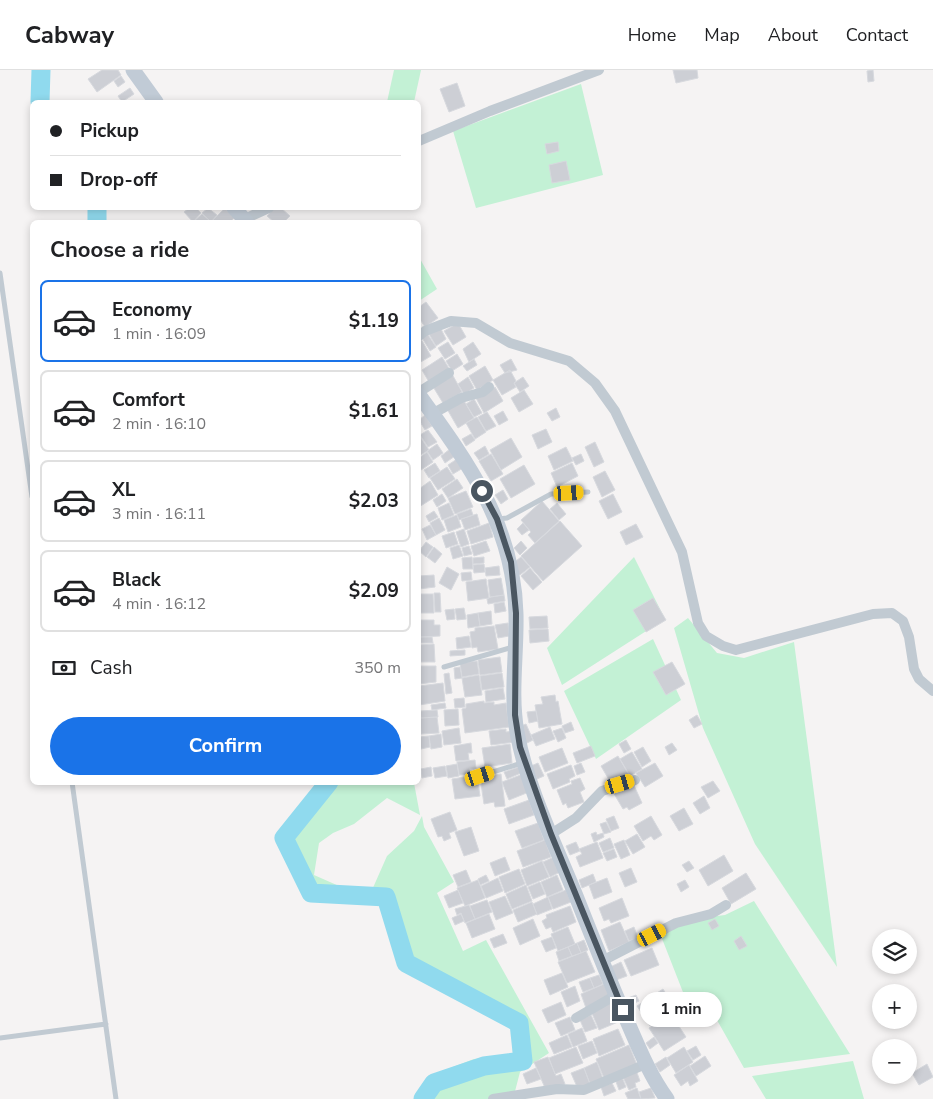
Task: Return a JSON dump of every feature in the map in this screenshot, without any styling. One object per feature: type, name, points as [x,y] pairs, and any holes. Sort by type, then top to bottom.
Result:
[{"type":"street","points":[[133,70],[155,100]]},
{"type":"street","points":[[421,140],[490,111],[599,70]]},
{"type":"street","points":[[240,218],[263,210]]},
{"type":"street","points":[[421,334],[425,330],[451,321],[476,323],[510,343],[568,361],[595,383],[619,420],[682,552],[698,623],[706,636],[722,646],[736,650],[873,614],[892,613],[902,621],[909,636],[916,674],[933,691]]},
{"type":"street","points":[[421,393],[449,373]]},
{"type":"street","points":[[432,414],[461,398],[483,392],[489,387]]},
{"type":"street","points":[[421,397],[468,462],[497,519],[511,562],[516,613],[515,715],[525,762],[551,834],[616,995],[646,1064],[667,1099]]},
{"type":"street","points":[[551,834],[576,818],[602,791],[635,780]]},
{"type":"street","points":[[602,961],[676,923],[711,914],[726,905]]},
{"type":"street","points":[[576,1018],[616,995]]},
{"type":"street","points":[[493,1099],[557,1089],[584,1090],[646,1064]]},
{"type":"lane","points":[[0,273],[30,482]]},
{"type":"lane","points":[[497,519],[507,518],[551,494],[588,492]]},
{"type":"lane","points":[[444,667],[515,646]]},
{"type":"lane","points":[[480,776],[525,762]]},
{"type":"lane","points":[[72,785],[116,1099]]},
{"type":"lane","points":[[0,1038],[106,1024]]},
{"type":"green space","points":[[394,70],[421,70],[414,100],[387,100]]},
{"type":"green space","points":[[581,84],[603,175],[476,208],[453,131]]},
{"type":"green space","points":[[421,261],[437,289],[421,300]]},
{"type":"green space","points":[[634,557],[665,619],[562,685],[547,648]]},
{"type":"green space","points":[[688,618],[717,653],[744,658],[794,642],[837,967],[755,844],[703,728],[674,628]]},
{"type":"green space","points":[[653,639],[681,700],[596,759],[564,691]]},
{"type":"green space","points":[[318,785],[414,785],[420,815],[387,798],[354,824],[333,833],[319,843],[314,875],[339,886],[372,890],[387,856],[414,831],[422,816],[424,827],[454,882],[437,893],[463,951],[486,940],[549,1053],[520,1072],[513,1099],[416,1099],[432,1075],[474,1059],[513,1056],[512,1026],[400,965],[379,905],[304,899],[284,854],[278,831]]},
{"type":"green space","points":[[754,901],[850,1054],[744,1068],[704,997],[688,1005],[661,936],[685,920],[725,915]]},
{"type":"green space","points":[[853,1061],[864,1099],[766,1099],[752,1076]]},
{"type":"building","points":[[102,70],[118,70],[121,75],[97,92],[88,79]]},
{"type":"building","points":[[673,70],[697,70],[698,78],[676,83]]},
{"type":"building","points":[[873,70],[874,81],[868,82],[867,71]]},
{"type":"building","points":[[121,76],[125,82],[118,87],[114,81]]},
{"type":"building","points":[[457,83],[465,106],[449,112],[440,89]]},
{"type":"building","points":[[130,88],[134,94],[125,100],[121,100],[118,96]]},
{"type":"building","points":[[558,142],[559,151],[547,154],[545,144]]},
{"type":"building","points":[[566,161],[570,180],[552,183],[549,165]]},
{"type":"building","points":[[186,210],[198,210],[201,213],[195,220],[191,220],[184,212]]},
{"type":"building","points":[[206,210],[211,210],[217,215],[213,220],[209,220],[202,213]]},
{"type":"building","points":[[223,210],[227,210],[234,218],[232,220],[213,220]]},
{"type":"building","points":[[273,210],[283,210],[290,216],[286,220],[272,220],[267,216]]},
{"type":"building","points":[[202,214],[209,220],[195,220]]},
{"type":"building","points":[[426,302],[438,318],[425,327],[421,321],[421,306]]},
{"type":"building","points":[[458,323],[466,337],[453,345],[444,331]]},
{"type":"building","points":[[440,327],[446,339],[436,346],[429,334]]},
{"type":"building","points":[[427,333],[436,347],[430,351],[421,336]]},
{"type":"building","points":[[421,339],[431,356],[421,362]]},
{"type":"building","points":[[448,342],[455,353],[445,359],[438,348]]},
{"type":"building","points":[[473,342],[481,354],[469,362],[463,349]]},
{"type":"building","points":[[457,354],[463,364],[452,371],[446,361]]},
{"type":"building","points":[[442,357],[450,370],[429,382],[422,370]]},
{"type":"building","points":[[474,359],[477,365],[467,371],[463,366]]},
{"type":"building","points":[[511,359],[517,370],[505,373],[500,365]]},
{"type":"building","points":[[485,366],[493,380],[477,390],[469,376]]},
{"type":"building","points":[[510,370],[516,381],[514,383],[516,387],[502,395],[493,380]]},
{"type":"building","points":[[452,374],[462,392],[443,403],[432,385]]},
{"type":"building","points":[[468,377],[474,388],[464,394],[458,384]]},
{"type":"building","points":[[523,377],[529,386],[520,392],[514,383]]},
{"type":"building","points":[[495,387],[503,401],[484,413],[476,398]]},
{"type":"building","points":[[524,390],[533,404],[519,412],[511,398]]},
{"type":"building","points":[[463,399],[474,418],[458,428],[447,409]]},
{"type":"building","points":[[474,399],[482,413],[474,417],[466,404]]},
{"type":"building","points":[[556,408],[560,417],[552,421],[547,413]]},
{"type":"building","points":[[503,411],[508,420],[499,425],[494,416]]},
{"type":"building","points":[[487,412],[496,426],[486,431],[478,417]]},
{"type":"building","points":[[425,415],[432,426],[425,430],[421,423],[421,418]]},
{"type":"building","points":[[477,417],[486,432],[475,439],[466,423]]},
{"type":"building","points":[[546,429],[552,442],[538,449],[532,435]]},
{"type":"building","points":[[428,430],[437,442],[428,447],[421,434]]},
{"type":"building","points":[[471,434],[475,440],[466,446],[462,439]]},
{"type":"building","points":[[421,438],[429,450],[421,455]]},
{"type":"building","points":[[511,438],[522,457],[501,470],[490,450]]},
{"type":"building","points":[[595,442],[604,462],[594,467],[585,447]]},
{"type":"building","points":[[437,444],[443,453],[433,460],[427,451]]},
{"type":"building","points":[[485,446],[489,454],[479,460],[474,453]]},
{"type":"building","points":[[566,447],[573,461],[554,470],[548,456]]},
{"type":"building","points":[[450,449],[455,456],[445,463],[441,456]]},
{"type":"building","points":[[427,452],[433,462],[421,470],[421,456]]},
{"type":"building","points":[[491,454],[503,474],[491,481],[479,461]]},
{"type":"building","points":[[581,454],[584,461],[576,465],[572,458]]},
{"type":"building","points":[[457,459],[463,468],[453,474],[448,465]]},
{"type":"building","points":[[435,463],[440,471],[429,478],[424,470]]},
{"type":"building","points":[[572,463],[578,476],[557,487],[551,473]]},
{"type":"building","points":[[524,465],[535,484],[511,498],[500,479]]},
{"type":"building","points":[[447,467],[455,479],[438,490],[430,478]]},
{"type":"building","points":[[605,471],[615,490],[602,497],[593,477]]},
{"type":"building","points":[[457,479],[463,488],[448,498],[442,489]]},
{"type":"building","points":[[430,481],[438,495],[421,506],[421,488]]},
{"type":"building","points":[[503,490],[508,499],[501,504],[495,495]]},
{"type":"building","points":[[466,491],[473,507],[455,514],[448,498]]},
{"type":"building","points":[[442,494],[446,501],[437,507],[433,500]]},
{"type":"building","points":[[613,494],[622,512],[608,519],[599,501]]},
{"type":"building","points":[[542,501],[559,521],[535,543],[528,535],[531,532],[521,520]]},
{"type":"building","points":[[449,503],[454,515],[442,520],[438,508]]},
{"type":"building","points":[[557,503],[566,514],[559,520],[550,509]]},
{"type":"building","points":[[471,509],[473,515],[459,520],[457,514]]},
{"type":"building","points":[[434,511],[438,517],[429,522],[426,516]]},
{"type":"building","points":[[477,514],[480,525],[465,530],[461,519]]},
{"type":"building","points":[[457,515],[461,527],[448,532],[444,520]]},
{"type":"building","points":[[439,518],[445,530],[436,535],[430,523]]},
{"type":"building","points":[[560,521],[582,546],[543,581],[521,556]]},
{"type":"building","points":[[489,523],[493,537],[471,544],[467,531]]},
{"type":"building","points":[[523,523],[529,530],[522,535],[517,529]]},
{"type":"building","points":[[636,524],[643,537],[626,545],[620,532]]},
{"type":"building","points":[[430,525],[436,535],[427,540],[422,529]]},
{"type":"building","points":[[464,529],[469,544],[461,547],[456,532]]},
{"type":"building","points":[[454,532],[458,544],[446,548],[442,536]]},
{"type":"building","points":[[486,541],[490,551],[474,556],[471,546]]},
{"type":"building","points":[[521,541],[527,548],[520,555],[514,548]]},
{"type":"building","points":[[426,542],[433,547],[426,557],[421,553],[421,548]]},
{"type":"building","points":[[459,545],[463,556],[453,559],[450,548]]},
{"type":"building","points":[[469,546],[472,554],[464,556],[462,548]]},
{"type":"building","points":[[434,547],[442,554],[435,563],[427,557]]},
{"type":"building","points":[[472,557],[473,569],[463,569],[462,558]]},
{"type":"building","points":[[484,557],[484,563],[473,564],[473,558]]},
{"type":"building","points":[[521,557],[530,567],[520,575],[511,565]]},
{"type":"building","points":[[484,564],[485,572],[474,573],[473,565]]},
{"type":"building","points":[[499,566],[500,575],[486,576],[485,568]]},
{"type":"building","points":[[447,567],[459,574],[451,590],[439,583]]},
{"type":"building","points":[[530,568],[542,582],[533,590],[521,576]]},
{"type":"building","points":[[471,572],[472,580],[462,581],[461,573]]},
{"type":"building","points":[[434,575],[435,587],[421,589],[421,576]]},
{"type":"building","points":[[501,578],[504,595],[490,597],[488,580]]},
{"type":"building","points":[[486,579],[489,598],[468,601],[466,582]]},
{"type":"building","points":[[434,593],[440,593],[441,612],[435,612]]},
{"type":"building","points":[[421,594],[433,594],[434,613],[421,613]]},
{"type":"building","points":[[504,595],[505,601],[488,604],[487,599]]},
{"type":"building","points":[[653,598],[666,620],[646,632],[633,610]]},
{"type":"building","points":[[504,602],[506,611],[495,613],[494,604]]},
{"type":"building","points":[[464,608],[466,619],[457,620],[455,609]]},
{"type":"building","points":[[454,609],[455,619],[447,620],[445,610]]},
{"type":"building","points":[[491,611],[492,624],[480,626],[478,613]]},
{"type":"building","points":[[478,613],[480,626],[468,628],[467,615]]},
{"type":"building","points":[[547,616],[548,628],[530,629],[529,617]]},
{"type":"building","points":[[421,620],[434,620],[434,625],[440,625],[440,636],[421,637]]},
{"type":"building","points":[[508,623],[509,636],[498,638],[495,625]]},
{"type":"building","points":[[494,626],[498,649],[478,652],[477,647],[472,648],[470,632],[475,631],[475,628]]},
{"type":"building","points":[[548,629],[549,641],[530,643],[529,630]]},
{"type":"building","points":[[469,636],[471,647],[457,649],[456,638]]},
{"type":"building","points":[[421,637],[432,637],[433,643],[421,643]]},
{"type":"building","points":[[434,644],[435,662],[421,662],[421,645]]},
{"type":"building","points":[[465,650],[465,655],[450,656],[450,651]]},
{"type":"building","points":[[500,657],[502,672],[480,675],[478,660]]},
{"type":"building","points":[[477,661],[479,674],[462,677],[460,663]]},
{"type":"building","points":[[672,662],[685,684],[666,695],[653,672]]},
{"type":"building","points":[[421,666],[436,666],[436,682],[421,684]]},
{"type":"building","points":[[460,667],[462,678],[455,679],[454,668]]},
{"type":"building","points":[[449,673],[452,693],[446,694],[444,674]]},
{"type":"building","points":[[502,673],[504,687],[482,690],[480,676]]},
{"type":"building","points":[[479,675],[482,695],[465,697],[462,678]]},
{"type":"building","points":[[443,683],[445,701],[421,705],[421,686]]},
{"type":"building","points":[[503,688],[505,699],[486,702],[485,691]]},
{"type":"building","points":[[555,695],[556,702],[558,701],[562,724],[539,728],[535,705],[543,704],[541,697]]},
{"type":"building","points":[[464,698],[465,707],[455,708],[454,699]]},
{"type":"building","points":[[484,701],[484,703],[494,702],[494,705],[506,703],[509,727],[465,733],[462,709],[466,708],[466,704]]},
{"type":"building","points":[[445,703],[446,708],[432,710],[431,705]]},
{"type":"building","points":[[458,709],[459,725],[445,726],[444,710]]},
{"type":"building","points":[[437,710],[438,717],[421,718],[421,711]]},
{"type":"building","points":[[536,711],[538,721],[529,723],[527,712]]},
{"type":"building","points":[[697,715],[702,724],[694,728],[689,720]]},
{"type":"building","points":[[437,717],[439,733],[421,734],[421,718]]},
{"type":"building","points":[[571,722],[574,730],[565,733],[562,726]]},
{"type":"building","points":[[526,724],[533,740],[525,744],[521,726]]},
{"type":"building","points":[[550,727],[555,739],[536,746],[531,735]]},
{"type":"building","points":[[459,728],[461,743],[444,745],[442,731]]},
{"type":"building","points":[[562,728],[566,738],[558,742],[553,731]]},
{"type":"building","points":[[506,729],[506,732],[514,731],[515,742],[491,745],[489,731]]},
{"type":"building","points":[[441,734],[442,747],[431,749],[429,736]]},
{"type":"building","points":[[429,736],[430,747],[421,749],[421,737]]},
{"type":"building","points":[[626,740],[631,749],[624,753],[619,744]]},
{"type":"building","points":[[471,743],[472,753],[468,753],[469,760],[456,761],[454,746]]},
{"type":"building","points":[[672,743],[677,750],[669,755],[665,747]]},
{"type":"building","points":[[510,744],[512,763],[485,767],[482,748]]},
{"type":"building","points":[[591,746],[595,756],[577,763],[573,753]]},
{"type":"building","points":[[643,747],[651,761],[642,767],[634,752]]},
{"type":"building","points":[[562,748],[568,763],[545,772],[539,757]]},
{"type":"building","points":[[632,752],[642,769],[630,776],[620,759]]},
{"type":"building","points":[[618,756],[629,775],[612,785],[601,766]]},
{"type":"building","points":[[475,760],[476,768],[469,769],[470,774],[459,775],[457,762]]},
{"type":"building","points":[[538,763],[544,776],[537,779],[531,766]]},
{"type":"building","points":[[581,763],[585,772],[577,775],[574,766]]},
{"type":"building","points":[[655,763],[663,776],[645,787],[636,773]]},
{"type":"building","points":[[457,764],[459,776],[448,778],[446,766]]},
{"type":"building","points":[[571,765],[575,776],[569,779],[570,782],[553,789],[547,774]]},
{"type":"building","points":[[445,766],[447,776],[435,778],[433,768]]},
{"type":"building","points":[[431,767],[432,776],[422,778],[421,769]]},
{"type":"building","points":[[519,767],[521,773],[507,779],[504,772]]},
{"type":"building","points":[[501,774],[505,806],[495,807],[494,802],[484,804],[480,777]]},
{"type":"building","points":[[523,774],[529,792],[509,800],[502,782]]},
{"type":"building","points":[[477,775],[480,796],[455,799],[452,779]]},
{"type":"building","points":[[580,778],[585,789],[580,792],[584,802],[568,808],[566,803],[563,805],[557,790],[572,784],[571,781]]},
{"type":"building","points":[[632,781],[642,803],[629,810],[627,807],[623,809],[613,792]]},
{"type":"building","points":[[713,781],[720,791],[708,798],[701,787]]},
{"type":"building","points":[[704,796],[710,808],[700,814],[693,803]]},
{"type":"building","points":[[529,800],[534,815],[509,824],[504,809]]},
{"type":"building","points":[[684,808],[693,824],[679,831],[670,816]]},
{"type":"building","points":[[450,812],[457,830],[449,833],[451,838],[444,841],[442,836],[438,837],[431,819]]},
{"type":"building","points":[[614,816],[619,828],[611,831],[606,819]]},
{"type":"building","points":[[651,816],[662,835],[654,840],[651,836],[643,841],[634,826]]},
{"type":"building","points":[[606,822],[611,832],[604,834],[600,824]]},
{"type":"building","points":[[538,823],[544,840],[522,848],[515,831]]},
{"type":"building","points":[[471,827],[479,851],[464,856],[455,832]]},
{"type":"building","points":[[596,832],[597,835],[603,833],[604,837],[594,842],[591,834]]},
{"type":"building","points":[[637,834],[645,847],[633,854],[625,841]]},
{"type":"building","points":[[610,838],[614,848],[603,852],[599,843]]},
{"type":"building","points":[[545,840],[551,857],[523,867],[517,851]]},
{"type":"building","points":[[624,840],[630,855],[621,859],[614,844]]},
{"type":"building","points":[[576,842],[580,851],[570,855],[566,846]]},
{"type":"building","points":[[597,842],[603,858],[580,867],[576,857],[582,854],[579,849]]},
{"type":"building","points":[[614,849],[617,857],[607,861],[603,853]]},
{"type":"building","points":[[724,855],[733,871],[708,886],[699,870]]},
{"type":"building","points":[[505,857],[510,870],[495,876],[490,863]]},
{"type":"building","points":[[554,857],[560,872],[550,877],[543,862]]},
{"type":"building","points":[[542,861],[549,877],[527,886],[521,870]]},
{"type":"building","points":[[689,861],[694,868],[687,872],[682,865]]},
{"type":"building","points":[[631,868],[637,882],[625,887],[619,873]]},
{"type":"building","points":[[519,869],[525,884],[505,893],[499,877]]},
{"type":"building","points":[[466,870],[471,882],[458,887],[453,875]]},
{"type":"building","points":[[746,873],[756,889],[731,904],[722,888]]},
{"type":"building","points":[[593,874],[596,882],[582,888],[579,880]]},
{"type":"building","points":[[486,875],[489,881],[480,885],[478,879]]},
{"type":"building","points":[[557,875],[563,890],[547,897],[541,882]]},
{"type":"building","points":[[498,878],[503,891],[486,898],[481,886]]},
{"type":"building","points":[[607,878],[612,892],[594,899],[589,885]]},
{"type":"building","points":[[478,880],[485,898],[465,906],[457,888]]},
{"type":"building","points":[[685,880],[689,887],[681,892],[677,884]]},
{"type":"building","points":[[540,882],[545,894],[533,899],[528,887]]},
{"type":"building","points":[[526,885],[532,901],[512,909],[506,894]]},
{"type":"building","points":[[458,890],[463,903],[449,908],[444,896]]},
{"type":"building","points":[[566,890],[571,902],[553,909],[548,897]]},
{"type":"building","points":[[505,896],[513,913],[496,920],[489,902]]},
{"type":"building","points":[[548,897],[552,909],[537,915],[533,904]]},
{"type":"building","points":[[622,898],[629,916],[611,923],[609,919],[604,921],[599,908]]},
{"type":"building","points":[[487,900],[492,912],[475,919],[470,906]]},
{"type":"building","points":[[532,902],[537,914],[518,922],[513,910]]},
{"type":"building","points":[[469,905],[475,919],[465,923],[461,913],[457,915],[455,909]]},
{"type":"building","points":[[570,906],[576,922],[553,932],[551,927],[546,929],[542,921],[547,918],[546,915]]},
{"type":"building","points":[[461,914],[464,921],[455,925],[452,918]]},
{"type":"building","points":[[489,914],[495,929],[472,938],[466,923]]},
{"type":"building","points":[[533,919],[540,936],[520,945],[513,928]]},
{"type":"building","points":[[715,919],[719,926],[712,930],[708,923]]},
{"type":"building","points":[[620,922],[629,942],[609,951],[601,930]]},
{"type":"building","points":[[568,927],[575,944],[558,951],[551,934]]},
{"type":"building","points":[[634,927],[638,938],[629,941],[625,931]]},
{"type":"building","points":[[503,934],[507,943],[494,948],[490,939]]},
{"type":"building","points":[[741,936],[747,946],[739,950],[734,941]]},
{"type":"building","points":[[552,937],[556,948],[546,952],[541,941]]},
{"type":"building","points":[[584,940],[588,950],[581,953],[577,943]]},
{"type":"building","points":[[577,943],[581,953],[572,956],[568,947]]},
{"type":"building","points":[[568,947],[572,956],[559,961],[556,952]]},
{"type":"building","points":[[652,948],[659,965],[631,976],[624,960]]},
{"type":"building","points":[[586,951],[595,972],[567,983],[558,962]]},
{"type":"building","points":[[621,962],[627,976],[616,980],[610,967]]},
{"type":"building","points":[[562,973],[568,987],[550,995],[544,980]]},
{"type":"building","points":[[599,975],[603,984],[594,988],[590,978]]},
{"type":"building","points":[[590,978],[594,988],[583,992],[579,982]]},
{"type":"building","points":[[604,984],[610,998],[586,1008],[581,994]]},
{"type":"building","points":[[575,986],[580,1001],[567,1007],[561,992]]},
{"type":"building","points":[[663,989],[676,1010],[650,1026],[637,1006]]},
{"type":"building","points":[[636,995],[639,1001],[628,1006],[625,999]]},
{"type":"building","points":[[561,1002],[566,1015],[548,1023],[542,1010]]},
{"type":"building","points":[[610,1003],[618,1022],[599,1030],[591,1011]]},
{"type":"building","points":[[671,1014],[686,1037],[664,1051],[649,1028]]},
{"type":"building","points":[[591,1015],[597,1028],[585,1032],[580,1020]]},
{"type":"building","points":[[570,1017],[575,1030],[561,1036],[555,1023]]},
{"type":"building","points":[[582,1028],[587,1041],[573,1047],[568,1034]]},
{"type":"building","points":[[618,1029],[625,1045],[599,1056],[593,1039]]},
{"type":"building","points":[[567,1035],[572,1047],[554,1054],[549,1043]]},
{"type":"building","points":[[654,1037],[658,1043],[650,1049],[646,1043]]},
{"type":"building","points":[[592,1041],[597,1053],[583,1059],[578,1046]]},
{"type":"building","points":[[629,1045],[637,1065],[604,1078],[596,1059]]},
{"type":"building","points":[[696,1046],[701,1055],[693,1060],[687,1051]]},
{"type":"building","points":[[576,1047],[583,1063],[555,1074],[549,1058]]},
{"type":"building","points":[[684,1047],[693,1062],[676,1073],[667,1058]]},
{"type":"building","points":[[705,1056],[711,1066],[696,1076],[690,1066]]},
{"type":"building","points":[[548,1057],[556,1076],[561,1074],[565,1084],[552,1089],[545,1088],[534,1062]]},
{"type":"building","points":[[666,1057],[670,1065],[660,1072],[655,1064]]},
{"type":"building","points":[[597,1062],[603,1079],[590,1084],[584,1068]]},
{"type":"building","points":[[927,1064],[933,1077],[919,1085],[917,1082],[917,1070]]},
{"type":"building","points":[[689,1065],[698,1081],[690,1086],[688,1081],[681,1086],[674,1075]]},
{"type":"building","points":[[536,1068],[541,1079],[527,1084],[523,1074]]},
{"type":"building","points":[[584,1068],[590,1084],[578,1089],[571,1073]]},
{"type":"building","points":[[636,1070],[640,1081],[635,1083],[636,1087],[629,1090],[622,1075]]},
{"type":"building","points":[[622,1077],[626,1087],[619,1090],[615,1079]]},
{"type":"building","points":[[612,1083],[616,1091],[604,1096],[601,1087]]},
{"type":"building","points":[[637,1088],[641,1099],[628,1099],[625,1093]]},
{"type":"building","points":[[651,1088],[655,1098],[641,1099],[639,1092]]},
{"type":"waterway","points":[[40,100],[41,70]]},
{"type":"waterway","points":[[97,210],[97,220]]},
{"type":"waterway","points":[[327,785],[284,838],[311,893],[386,897],[406,963],[519,1023],[523,1061],[484,1066],[434,1083],[423,1099]]},
{"type":"route","points":[[482,491],[497,519],[511,562],[516,613],[514,696],[520,747],[551,834],[623,1010]]}]
